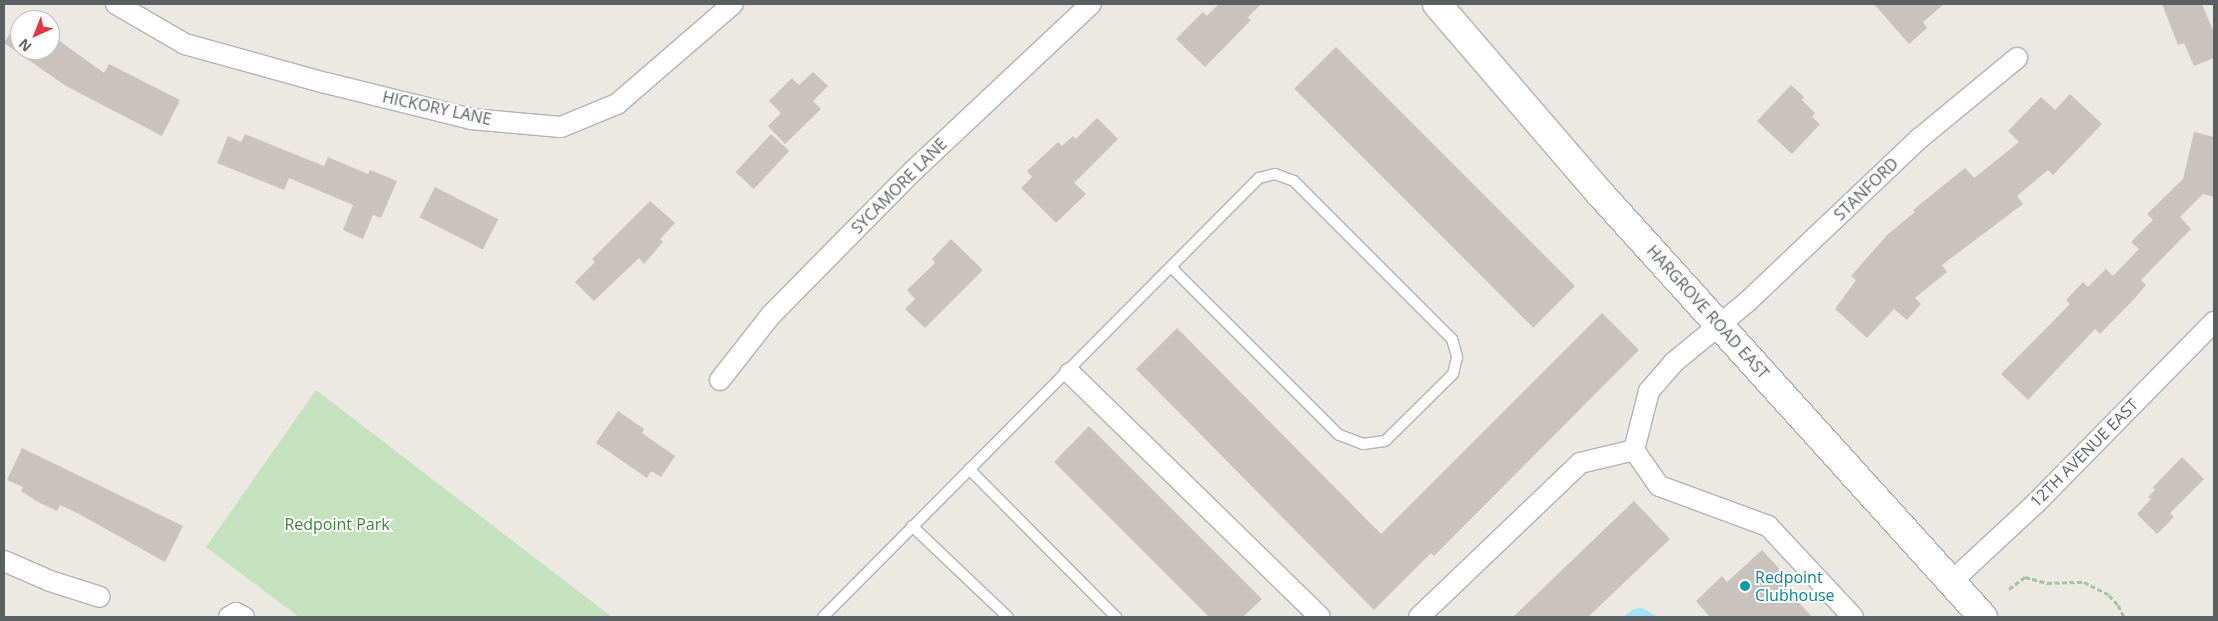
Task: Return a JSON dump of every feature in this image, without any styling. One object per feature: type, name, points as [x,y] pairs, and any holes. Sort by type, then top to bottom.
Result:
[{"type":"main road","name":"HARGROVE ROAD EAST","points":[[1437,4],[1559,147],[1983,617]]},
{"type":"street","name":"HICKORY LANE","points":[[116,4],[185,44],[317,81],[471,119],[561,127],[618,104],[733,4]]},
{"type":"street","name":"SYCAMORE LANE","points":[[720,380],[778,308],[913,171],[1091,4]]},
{"type":"street","name":"STANFORD","points":[[1634,450],[1649,391],[1673,363],[1720,325],[1920,138],[2016,58]]},
{"type":"street","name":"12TH AVENUE EAST","points":[[1951,582],[2036,503],[2214,322]]},
{"type":"street","points":[[1070,372],[1320,617]]},
{"type":"street","points":[[1419,617],[1580,463],[1634,450],[1659,486],[1768,526],[1853,617]]},
{"type":"street","points":[[4,561],[50,581],[100,597]]},
{"type":"street","points":[[229,617],[236,613],[244,617]]},
{"type":"lane","points":[[823,617],[969,469],[1070,372],[1171,267],[1259,178],[1275,174],[1294,181],[1452,338],[1457,357],[1453,374],[1385,441],[1363,444],[1339,435],[1171,267]]},
{"type":"lane","points":[[969,469],[1116,617]]},
{"type":"lane","points":[[912,526],[1008,617]]},
{"type":"path","points":[[2009,589],[2025,577],[2047,583],[2084,582],[2108,595],[2118,605],[2124,617]]},
{"type":"green space","name":"Redpoint Park","points":[[316,390],[612,617],[299,617],[206,547]]},
{"type":"water","points":[[1642,608],[1658,617],[1623,617],[1634,609]]},
{"type":"building","points":[[1219,4],[1261,4],[1248,17],[1251,20],[1205,67],[1176,39],[1203,12],[1207,16]]},
{"type":"building","points":[[1874,4],[1944,4],[1923,22],[1927,28],[1909,44]]},
{"type":"building","points":[[2162,4],[2202,4],[2214,33],[2214,58],[2194,66],[2184,43],[2178,45]]},
{"type":"building","points":[[10,33],[10,47],[4,43]]},
{"type":"building","points":[[60,41],[104,73],[109,64],[180,100],[162,136],[66,86],[29,60],[60,60]]},
{"type":"building","points":[[1336,47],[1575,286],[1533,328],[1294,89]]},
{"type":"building","points":[[813,72],[828,86],[813,101],[821,109],[785,144],[768,126],[781,113],[769,101],[792,78],[799,85]]},
{"type":"building","points":[[1791,85],[1804,97],[1802,100],[1815,113],[1812,117],[1820,124],[1792,154],[1757,121]]},
{"type":"building","points":[[2070,94],[2102,124],[2053,175],[2048,170],[2017,196],[2023,204],[1942,265],[1947,272],[1915,298],[1921,304],[1907,320],[1894,309],[1867,338],[1835,309],[1856,280],[1851,276],[1887,235],[1915,212],[1913,210],[1965,168],[1974,178],[2019,142],[2008,131],[2041,97],[2055,110]]},
{"type":"building","points":[[1097,118],[1118,139],[1074,183],[1086,194],[1056,223],[1021,188],[1032,177],[1027,171],[1058,142],[1062,146],[1073,136],[1076,139]]},
{"type":"building","points":[[2194,132],[2214,137],[2214,197],[2203,194],[2180,217],[2191,229],[2141,280],[2146,285],[2100,334],[2095,329],[2028,400],[2001,374],[2070,304],[2066,300],[2083,282],[2088,287],[2106,269],[2113,276],[2139,249],[2131,242],[2153,220],[2147,214],[2183,179]]},
{"type":"building","points":[[245,134],[324,166],[328,157],[368,174],[370,170],[397,181],[381,218],[373,215],[363,239],[343,230],[353,205],[289,178],[284,190],[217,163],[228,136],[241,142]]},
{"type":"building","points":[[771,134],[789,151],[754,189],[736,172]]},
{"type":"building","points":[[435,187],[498,219],[483,250],[420,217]]},
{"type":"building","points":[[650,201],[675,223],[660,239],[663,242],[644,264],[639,258],[594,301],[575,282],[595,262],[592,259]]},
{"type":"building","points":[[951,239],[983,270],[925,328],[905,309],[915,299],[907,290],[935,263],[932,259]]},
{"type":"building","points":[[1602,313],[1639,350],[1434,556],[1431,553],[1374,610],[1136,369],[1177,328],[1381,534]]},
{"type":"building","points":[[618,411],[644,429],[642,433],[675,456],[661,477],[651,471],[647,478],[596,443]]},
{"type":"building","points":[[1089,426],[1262,599],[1243,617],[1209,617],[1054,462]]},
{"type":"building","points":[[22,448],[183,526],[165,562],[60,505],[57,511],[38,502],[21,491],[23,487],[7,480]]},
{"type":"building","points":[[2182,457],[2204,479],[2170,513],[2174,517],[2157,534],[2137,514],[2151,499],[2148,497],[2155,490],[2153,487]]},
{"type":"building","points":[[1634,501],[1670,539],[1588,617],[1513,617]]},
{"type":"building","name":"Redpoint Clubhouse","points":[[1762,550],[1787,577],[1781,583],[1812,617],[1710,617],[1696,601],[1722,576],[1727,582]]},
{"type":"place","name":"Redpoint Clubhouse","points":[[1745,586]]}]
